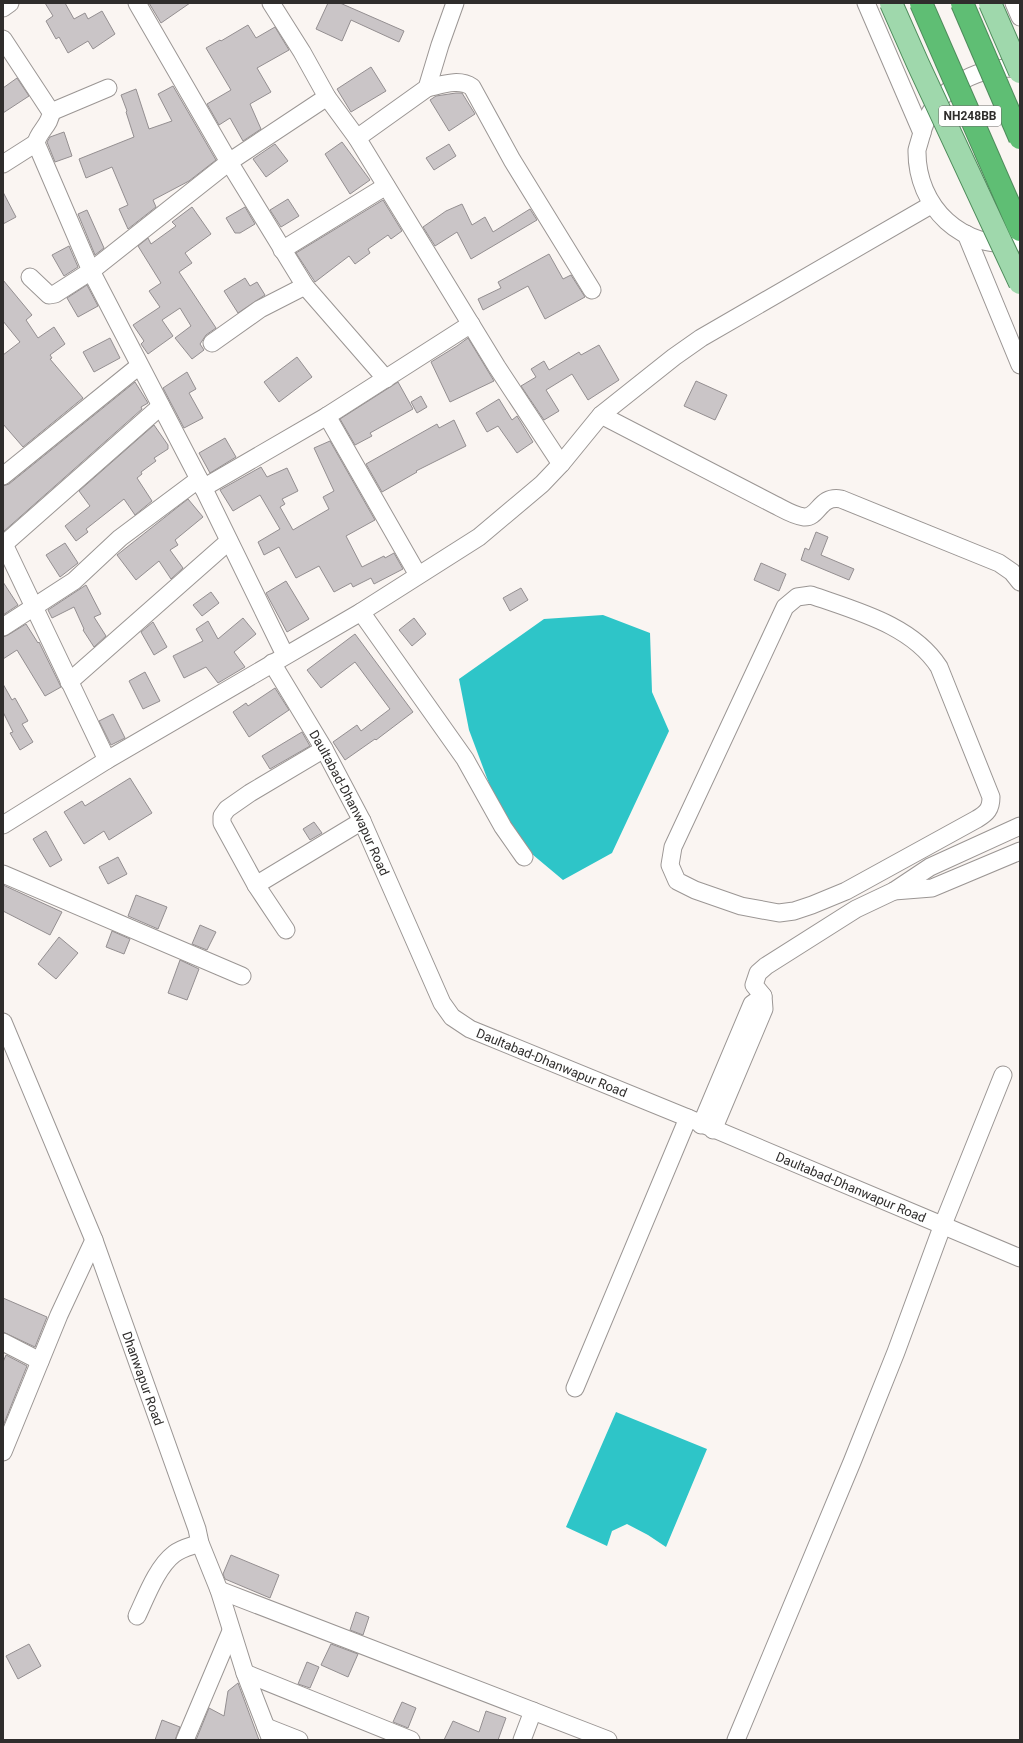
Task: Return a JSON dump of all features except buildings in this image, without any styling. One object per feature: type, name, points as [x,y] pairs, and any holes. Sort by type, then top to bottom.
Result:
[{"type":"highway","name":"NH248BB","points":[[921,3],[1020,230]]},
{"type":"highway","name":"NH248BB","points":[[962,3],[1020,138]]},
{"type":"main road","points":[[891,3],[1020,283]]},
{"type":"main road","points":[[990,3],[1020,71]]},
{"type":"street","points":[[3,8],[10,3]]},
{"type":"street","points":[[137,3],[229,162],[305,286],[386,379]]},
{"type":"street","points":[[272,3],[327,97],[357,138],[471,324],[561,464]]},
{"type":"street","points":[[427,88],[455,3]]},
{"type":"street","points":[[866,3],[922,133]]},
{"type":"street","points":[[1014,3],[1020,17]]},
{"type":"street","points":[[3,39],[51,112],[50,119],[38,137],[36,143],[3,164]]},
{"type":"street","points":[[1020,71],[990,69],[963,79],[940,97],[924,122],[917,150],[920,178],[931,205],[951,226],[976,240],[1005,245],[1020,242]]},
{"type":"street","points":[[357,138],[427,88],[459,82],[467,83],[472,87],[512,160],[592,290]]},
{"type":"street","points":[[51,112],[108,88]]},
{"type":"street","points":[[30,277],[49,295],[52,295],[91,271],[229,162],[327,97]]},
{"type":"street","name":"Daultabad-Dhanwapur Road","points":[[36,143],[91,271],[230,541],[278,659],[362,821],[442,1003],[452,1017],[470,1029],[701,1124],[942,1227],[1020,1258]]},
{"type":"street","points":[[282,250],[386,186]]},
{"type":"street","points":[[3,825],[107,760],[361,612],[479,537],[542,484],[561,464],[601,415],[674,357],[701,338],[931,205]]},
{"type":"street","points":[[966,234],[1020,365]]},
{"type":"street","points":[[212,343],[260,309],[305,286]]},
{"type":"street","points":[[3,627],[74,582],[120,538],[201,484],[328,416],[471,324]]},
{"type":"street","points":[[3,476],[139,366]]},
{"type":"street","points":[[107,760],[3,544],[161,406]]},
{"type":"street","points":[[601,415],[797,515],[805,517],[811,516],[827,500],[833,498],[841,499],[999,563],[1012,572],[1020,582]]},
{"type":"street","points":[[328,416],[418,575]]},
{"type":"street","points":[[69,682],[230,541]]},
{"type":"street","points":[[811,595],[864,614],[891,626],[920,645],[931,655],[939,667],[991,796],[991,805],[987,813],[846,891],[794,911],[779,913],[741,906],[695,890],[677,881],[670,865],[674,847],[785,607],[796,597],[811,595]]},
{"type":"street","points":[[361,612],[465,759],[503,827],[524,857]]},
{"type":"street","points":[[286,930],[256,885],[222,824],[222,816],[227,808],[324,749]]},
{"type":"street","points":[[256,885],[362,821]]},
{"type":"street","points":[[575,1388],[701,1124],[764,1009],[763,996],[754,985],[758,973],[766,966],[856,909],[894,891],[930,867],[1020,826]]},
{"type":"street","points":[[894,891],[932,888],[1020,851]]},
{"type":"street","points":[[3,874],[242,976]]},
{"type":"street","points":[[846,891],[856,909]]},
{"type":"street","name":"Dhanwapur Road","points":[[3,1022],[94,1240],[197,1529],[200,1543],[219,1590],[245,1673],[268,1734]]},
{"type":"street","points":[[736,1740],[852,1462],[896,1352],[942,1227],[1003,1075]]},
{"type":"street","points":[[3,1452],[7,1434],[59,1315],[94,1240]]},
{"type":"street","points":[[3,1342],[40,1361]]},
{"type":"street","points":[[137,1616],[152,1582],[174,1553],[200,1543]]},
{"type":"street","points":[[219,1590],[608,1740]]},
{"type":"street","points":[[186,1740],[231,1631]]},
{"type":"street","points":[[245,1673],[411,1740]]},
{"type":"street","points":[[522,1740],[533,1711]]},
{"type":"street","points":[[268,1734],[299,1740]]},
{"type":"water","points":[[603,615],[650,633],[652,692],[669,731],[612,853],[563,880],[508,834],[469,730],[459,679],[544,619]]},
{"type":"water","points":[[616,1412],[707,1449],[666,1547],[627,1524],[612,1531],[607,1546],[566,1527]]}]
